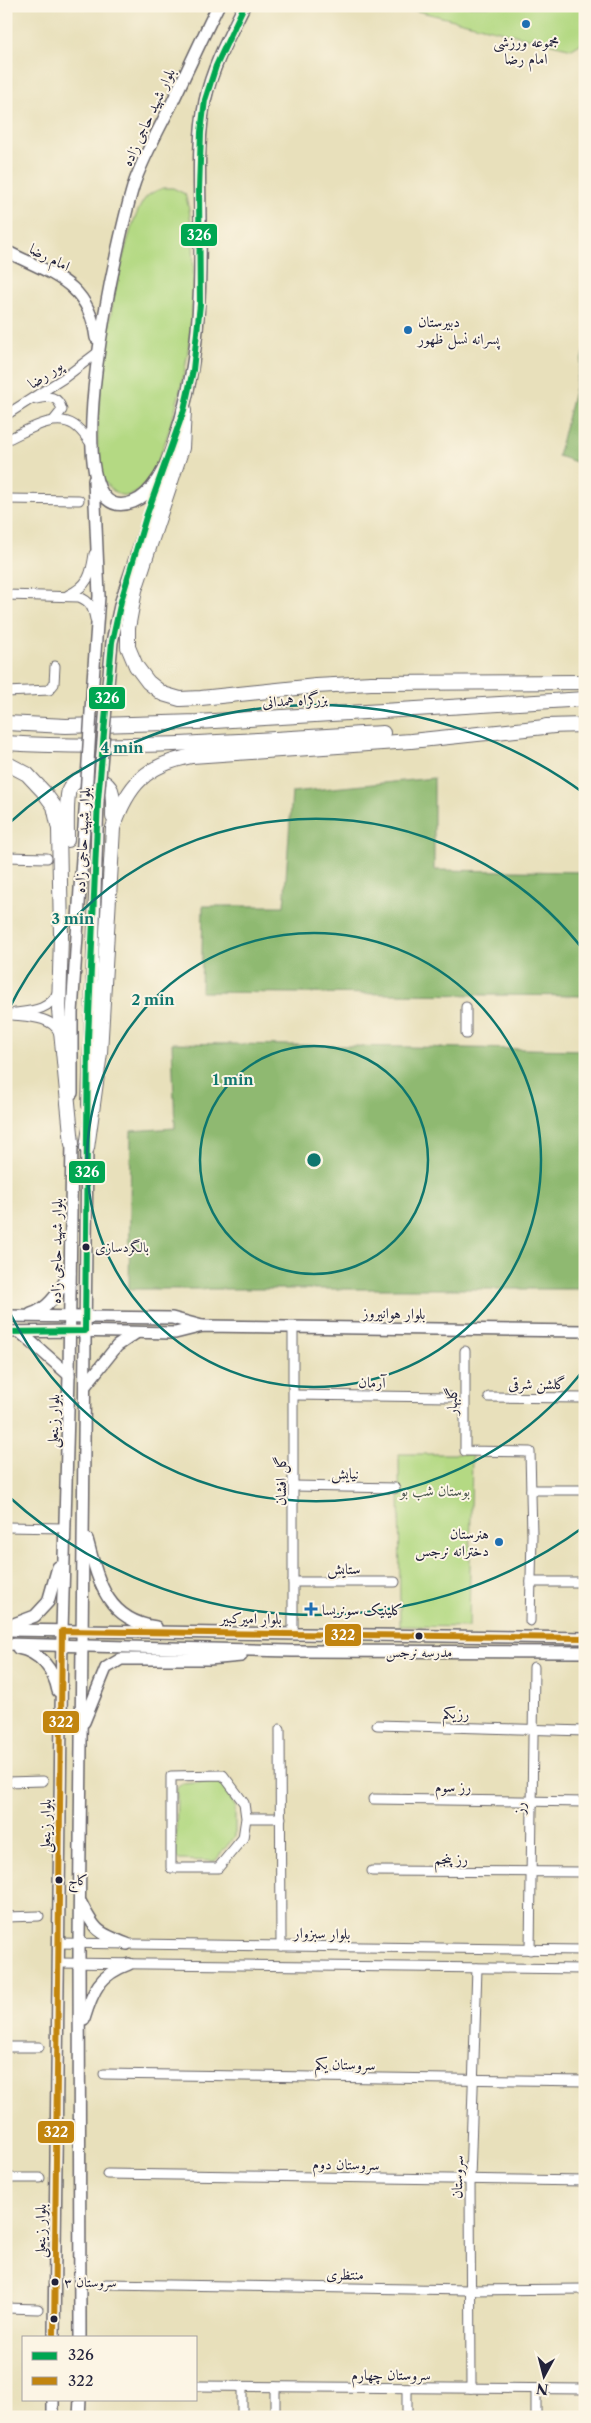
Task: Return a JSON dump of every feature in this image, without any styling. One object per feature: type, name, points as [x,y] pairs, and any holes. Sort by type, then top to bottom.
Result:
[{"type":"highway","points":[[184,410],[182,448],[135,590],[128,628],[128,647],[136,666],[148,682],[163,694],[180,699],[371,683],[585,682]]},
{"type":"highway","name":"بزرگراه همدانی","points":[[6,723],[66,726],[197,722],[585,699]]},
{"type":"highway","points":[[6,743],[62,747],[585,725]]},
{"type":"highway","points":[[112,828],[120,805],[131,788],[145,775],[167,761],[225,752],[411,741],[554,726]]},
{"type":"highway","points":[[6,763],[27,774],[44,791],[54,806],[59,829],[61,935]]},
{"type":"highway","points":[[72,1144],[62,1047],[61,935],[69,790],[76,782],[84,778],[92,778],[100,779],[108,784],[113,801],[100,1053],[87,1148]]},
{"type":"main road","name":"بلوار شهید حاجی زاده","points":[[69,1316],[71,1271],[72,1013],[99,596],[93,446],[97,350],[125,213],[145,156],[218,6]]},
{"type":"main road","points":[[94,468],[104,496],[112,503],[120,506],[138,500],[148,493],[166,465],[184,410],[193,370],[200,304],[199,190],[201,132],[205,100],[216,66],[244,6]]},
{"type":"main road","name":"امام رضا","points":[[6,251],[70,284],[81,294],[92,318],[97,350]]},
{"type":"main road","name":"بلوار شهید حاجی زاده","points":[[86,1316],[88,1039],[98,800],[112,642],[121,601],[146,517],[166,465]]},
{"type":"main road","points":[[24,1316],[43,1310],[57,1294],[71,1271]]},
{"type":"main road","name":"بلوار هوانیروز","points":[[6,1316],[172,1318],[203,1326],[585,1331]]},
{"type":"main road","name":"بلوار زینعلی","points":[[54,2336],[62,1631],[69,1316]]},
{"type":"main road","name":"بلوار زینعلی","points":[[80,2336],[79,1944],[86,1316]]},
{"type":"main road","name":"بلوار هوانیروز","points":[[6,1332],[174,1333],[203,1326]]},
{"type":"main road","points":[[20,1332],[69,1375]]},
{"type":"main road","points":[[85,1386],[117,1346],[136,1332]]},
{"type":"main road","points":[[6,1629],[35,1616],[48,1602],[57,1576],[64,1523]]},
{"type":"main road","points":[[84,1526],[101,1585],[109,1602],[125,1616],[147,1626],[197,1632]]},
{"type":"main road","name":"بلوار امیرکبیر","points":[[6,1629],[585,1638]]},
{"type":"main road","points":[[6,1645],[292,1650],[585,1652]]},
{"type":"main road","points":[[6,1645],[24,1649],[40,1657],[52,1670],[58,1689],[62,1728]]},
{"type":"main road","points":[[81,1731],[106,1668],[121,1659],[209,1659],[292,1650]]},
{"type":"main road","points":[[80,1901],[93,1927],[106,1936],[127,1944]]},
{"type":"main road","points":[[80,2030],[92,1992],[104,1977],[115,1969],[129,1964]]},
{"type":"main road","points":[[53,2400],[53,2417]]},
{"type":"main road","points":[[79,2417],[80,2400]]},
{"type":"street","name":"پور رضا","points":[[6,415],[29,401],[97,350]]},
{"type":"street","points":[[6,440],[54,420],[62,410],[60,402],[48,396],[29,401]]},
{"type":"street","points":[[54,420],[74,425],[93,446]]},
{"type":"street","points":[[6,499],[79,500]]},
{"type":"street","points":[[68,596],[83,588],[88,579],[96,536]]},
{"type":"street","points":[[6,595],[68,596],[87,600],[94,615],[96,631]]},
{"type":"street","points":[[6,692],[49,690],[54,684],[55,666]]},
{"type":"street","points":[[6,857],[47,858]]},
{"type":"street","points":[[6,1014],[39,1010],[49,1005],[56,998],[60,986]]},
{"type":"street","points":[[466,1007],[466,1034]]},
{"type":"street","points":[[6,1014],[49,1021],[56,1026],[62,1047]]},
{"type":"street","name":"گل افشان","points":[[293,1327],[293,1634]]},
{"type":"street","name":"گلبهار","points":[[465,1350],[465,1451],[530,1452],[531,1490]]},
{"type":"street","name":"آرمان","points":[[294,1395],[450,1396]]},
{"type":"street","name":"گلشن شرقی","points":[[489,1397],[585,1398]]},
{"type":"street","name":"نیایش","points":[[294,1486],[395,1488]]},
{"type":"street","points":[[530,1621],[531,1490],[585,1490]]},
{"type":"street","points":[[6,1527],[64,1523]]},
{"type":"street","name":"ستایش","points":[[293,1582],[395,1582]]},
{"type":"street","points":[[531,1582],[585,1582]]},
{"type":"street","name":"رز","points":[[530,1950],[534,1668]]},
{"type":"street","name":"رزیکم","points":[[377,1725],[585,1732]]},
{"type":"street","points":[[280,1729],[281,1946]]},
{"type":"street","points":[[222,1775],[244,1803],[246,1818],[243,1838],[218,1868],[170,1868],[171,1776],[222,1775]]},
{"type":"street","points":[[6,1782],[43,1781]]},
{"type":"street","name":"رز سوم","points":[[373,1799],[585,1802]]},
{"type":"street","points":[[246,1818],[281,1818]]},
{"type":"street","name":"رز پنجم","points":[[372,1872],[585,1872]]},
{"type":"street","points":[[6,1917],[39,1916]]},
{"type":"street","name":"بلوار سبزوار","points":[[58,1943],[585,1950]]},
{"type":"street","points":[[58,1963],[585,1969]]},
{"type":"street","name":"سروستان","points":[[471,2388],[469,2290],[470,2179],[477,1968]]},
{"type":"street","points":[[6,2047],[39,2047]]},
{"type":"street","name":"سروستان یکم","points":[[104,2074],[585,2082]]},
{"type":"street","name":"سروستان دوم","points":[[107,2174],[585,2181]]},
{"type":"street","points":[[6,2178],[40,2178]]},
{"type":"street","name":"منتظری","points":[[106,2284],[469,2290],[585,2289]]},
{"type":"street","points":[[6,2308],[38,2309]]},
{"type":"street","name":"سروستان چهارم","points":[[198,2386],[585,2389]]},
{"type":"street","points":[[242,2387],[242,2417]]},
{"type":"street","points":[[275,2417],[276,2387]]},
{"type":"street","points":[[407,2388],[407,2417]]},
{"type":"street","points":[[536,2389],[536,2417]]},
{"type":"green space","name":"مجموعه ورزشی امام رضا","points":[[397,6],[585,6],[585,41],[572,49]]},
{"type":"green space","points":[[163,188],[173,188],[185,194],[190,215],[194,267],[188,353],[175,410],[158,461],[140,490],[129,496],[117,493],[111,489],[104,480],[100,470],[98,414],[102,374],[115,291],[124,252],[134,221],[144,200]]},
{"type":"green space","points":[[585,346],[585,465],[558,456]]},
{"type":"green space","points":[[434,778],[434,870],[585,872],[585,996],[201,992],[203,906],[284,906],[292,792]]},
{"type":"green space","points":[[172,1043],[585,1050],[585,1289],[129,1289],[131,1131],[175,1128]]},
{"type":"green space","name":"بوستان شب بو","points":[[399,1454],[472,1454],[469,1627],[400,1626]]},
{"type":"green space","points":[[220,1781],[235,1806],[235,1836],[215,1861],[179,1860],[176,1857],[177,1788],[181,1784]]},
{"type":"transit line","name":"326","points":[[6,1332],[85,1331],[88,1039],[98,800],[112,642],[121,601],[146,517],[184,410],[193,370],[200,304],[199,190],[201,132],[205,100],[216,66],[244,6]]},
{"type":"transit line","name":"322","points":[[54,2336],[62,1631],[585,1638]]},
{"type":"place","name":"مجموعه ورزشی امام رضا","points":[[526,24]]},
{"type":"place","name":"دبیرستان پسرانه نسل ظهور","points":[[408,330]]},
{"type":"place","name":"بالگردسازی","points":[[86,1247]]},
{"type":"place","name":"هنرستان دخترانه نرجس","points":[[499,1542]]},
{"type":"place","name":"کلینیک سونریسا","points":[[311,1609]]},
{"type":"place","name":"مدرسه نرجس","points":[[419,1636]]},
{"type":"place","name":"کاج","points":[[59,1880]]},
{"type":"place","name":"سروستان ۳","points":[[55,2282]]}]
